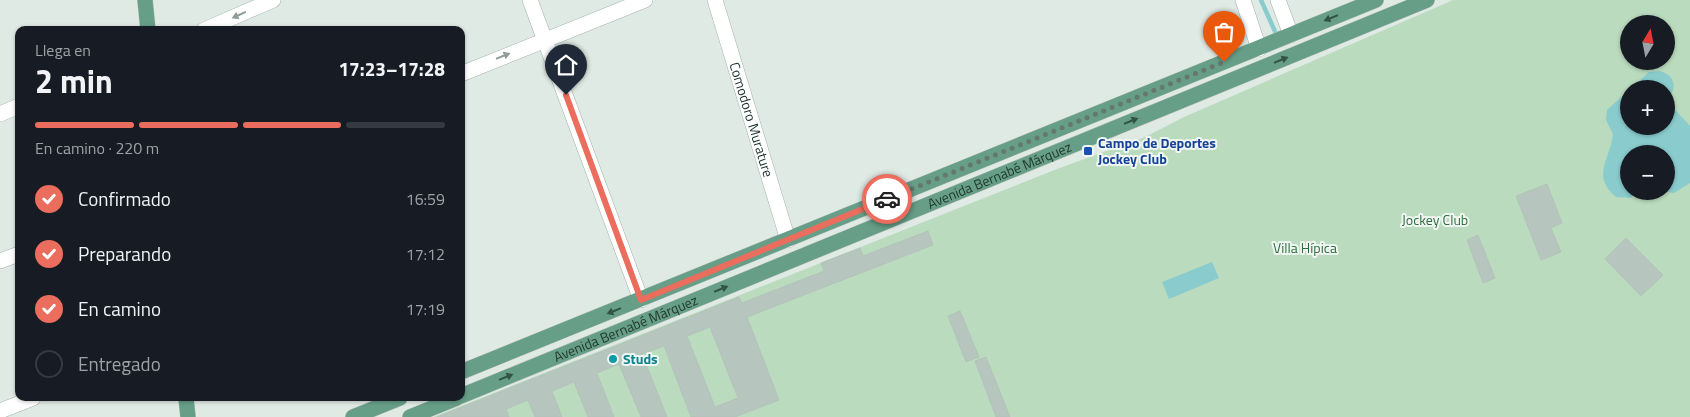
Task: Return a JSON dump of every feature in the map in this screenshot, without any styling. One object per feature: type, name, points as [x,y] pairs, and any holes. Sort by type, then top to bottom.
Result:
[{"type":"main road","points":[[145,0],[148,26]]},
{"type":"main road","name":"Avenida Bernabé Márquez","points":[[465,370],[1376,0]]},
{"type":"main road","name":"Avenida Bernabé Márquez","points":[[465,394],[1427,0]]},
{"type":"main road","points":[[186,401],[188,417]]},
{"type":"main road","points":[[353,417],[393,401]]},
{"type":"main road","points":[[410,417],[450,401]]},
{"type":"street","points":[[213,26],[273,0]]},
{"type":"street","points":[[530,0],[641,300]]},
{"type":"street","points":[[465,72],[645,0]]},
{"type":"street","name":"Comodoro Murature","points":[[715,0],[788,240]]},
{"type":"street","points":[[1244,0],[1258,48]]},
{"type":"street","points":[[1278,0],[1291,35]]},
{"type":"street","points":[[0,114],[15,108]]},
{"type":"street","points":[[0,261],[15,255]]},
{"type":"street","points":[[0,411],[26,401]]},
{"type":"green space","name":"Jockey Club","points":[[1453,0],[1690,0],[1690,417],[433,417],[1057,169],[1145,137],[1184,117]]},
{"type":"water","points":[[1660,71],[1672,80],[1640,80],[1649,72]]},
{"type":"water","points":[[1620,98],[1620,135],[1675,135],[1675,110],[1690,126],[1690,183],[1675,192],[1675,145],[1620,145],[1620,197],[1616,197],[1604,182],[1603,174],[1613,134],[1606,120],[1607,110]]},
{"type":"water","points":[[1212,262],[1219,278],[1169,299],[1162,282]]},
{"type":"building","points":[[1547,184],[1562,223],[1551,228],[1561,252],[1541,260],[1516,196]]},
{"type":"building","name":"Studs","points":[[928,231],[933,245],[747,317],[779,400],[735,417],[691,417],[664,346],[642,354],[667,417],[641,417],[619,364],[597,373],[614,417],[588,417],[574,382],[552,391],[562,417],[535,417],[528,400],[506,409],[509,417],[437,417],[739,297],[742,303],[824,271],[821,263],[860,248],[863,256]],"holes":[[[710,327],[738,398],[715,407],[687,336]]]},
{"type":"building","points":[[1478,235],[1495,278],[1483,283],[1467,240]]},
{"type":"building","points":[[1626,238],[1663,275],[1641,296],[1605,259]]},
{"type":"building","points":[[960,311],[979,357],[966,362],[948,316]]},
{"type":"building","points":[[986,357],[1010,417],[996,417],[975,361]]},
{"type":"waterway","points":[[1261,0],[1277,36]]},
{"type":"way so far","points":[[887,199],[1224,62]]},
{"type":"place","name":"Campo de Deportes Jockey Club","points":[[1088,151]]},
{"type":"place","name":"Studs","points":[[613,359]]},
{"type":"route","points":[[566,95],[641,300],[887,199]]},
{"type":"park label","name":"Villa Hípica","points":[[1305,248]]}]
